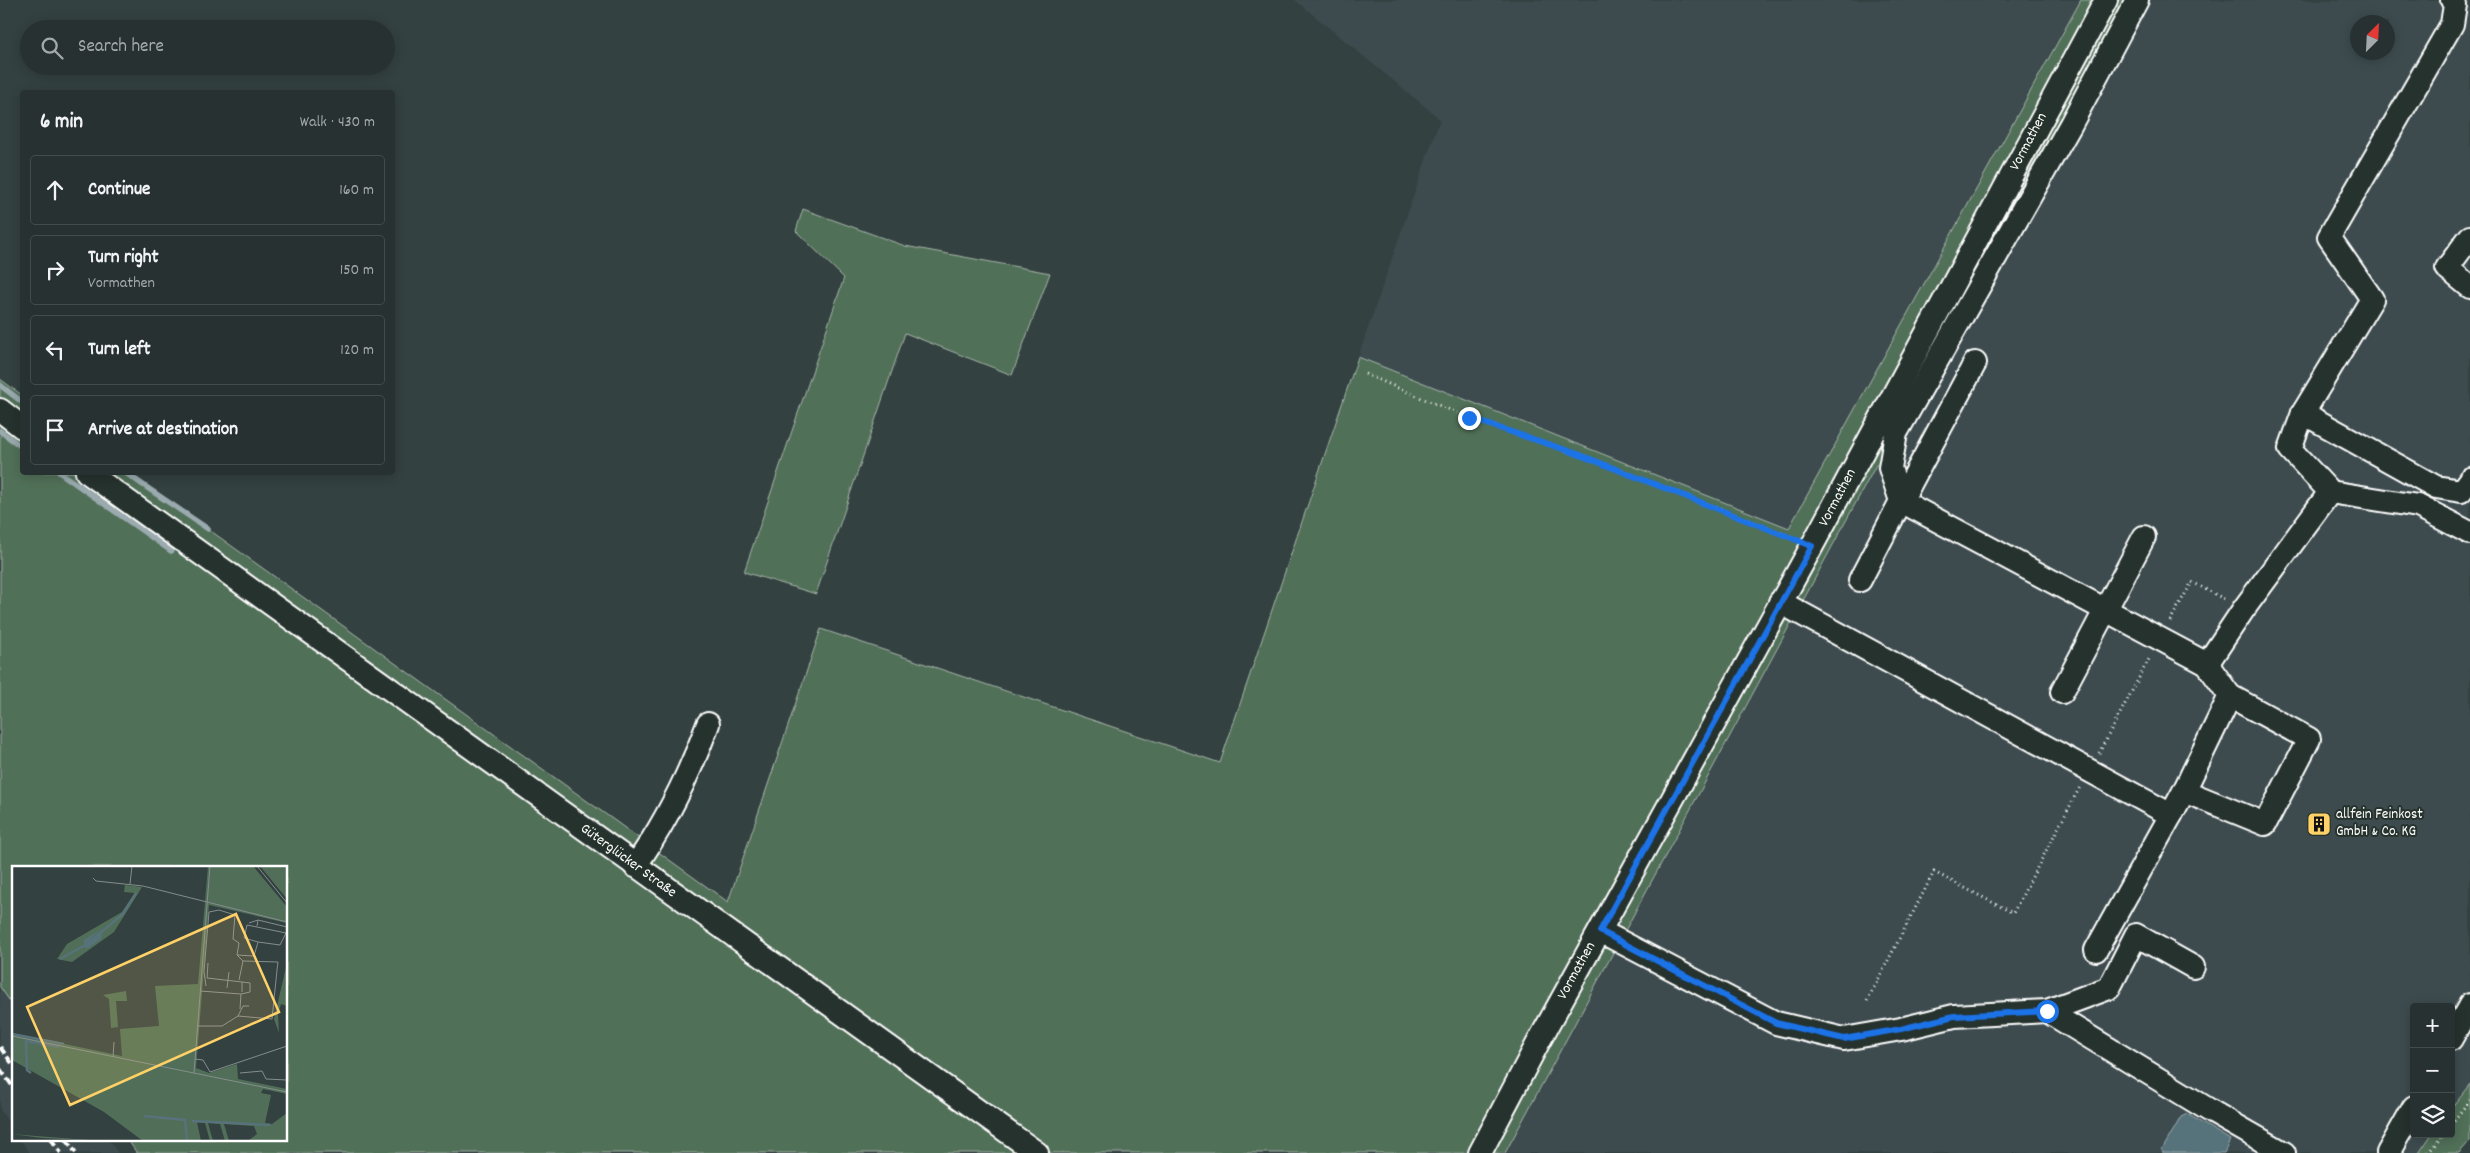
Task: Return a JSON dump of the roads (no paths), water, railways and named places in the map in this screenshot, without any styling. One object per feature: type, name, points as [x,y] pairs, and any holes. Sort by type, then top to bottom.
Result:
[{"type":"street","name":"Vormathen","points":[[1480,1153],[1812,546],[2106,0]]},
{"type":"street","points":[[2137,0],[2071,124],[1896,434],[1890,468],[1901,502],[2106,609],[2159,641],[2207,664],[2230,696],[2309,739],[2265,824],[2184,791]]},
{"type":"street","points":[[2452,0],[2455,5],[2452,24],[2329,237],[2372,299],[2303,412],[2290,449],[2330,492],[2418,506],[2470,533]]},
{"type":"street","points":[[2470,238],[2447,268],[2470,287]]},
{"type":"street","points":[[1860,580],[1975,363]]},
{"type":"street","points":[[0,410],[20,425]]},
{"type":"street","points":[[2303,412],[2436,487],[2461,491],[2470,479]]},
{"type":"street","name":"Güterglücker Straße","points":[[91,475],[1037,1153]]},
{"type":"street","points":[[2207,664],[2330,492]]},
{"type":"street","points":[[2062,692],[2144,536]]},
{"type":"street","points":[[1780,602],[2171,815]]},
{"type":"street","points":[[2096,950],[2184,791],[2230,696]]},
{"type":"street","points":[[636,866],[650,845],[691,771],[708,724]]},
{"type":"street","points":[[1600,931],[1776,1023],[1844,1039],[1901,1029],[1954,1016],[2047,1011],[2109,988],[2136,935],[2193,967]]},
{"type":"street","points":[[2455,1032],[2470,1005]]},
{"type":"street","points":[[2047,1011],[2214,1113],[2284,1153]]},
{"type":"street","points":[[2388,1153],[2410,1114]]},
{"type":"water","points":[[2187,1114],[2230,1140],[2224,1153],[2163,1153],[2162,1150],[2181,1117]]},
{"type":"waterway","points":[[0,385],[20,400]]},
{"type":"waterway","points":[[0,431],[20,446]]},
{"type":"waterway","points":[[63,475],[171,551]]},
{"type":"waterway","points":[[128,475],[208,529]]},
{"type":"railway","points":[[0,1047],[12,1063]]},
{"type":"railway","points":[[0,1069],[12,1085]]},
{"type":"railway","points":[[52,1140],[61,1153]]},
{"type":"railway","points":[[67,1140],[76,1153]]},
{"type":"place","name":"allfein Feinkost GmbH & Co. KG","points":[[2319,824]]}]
